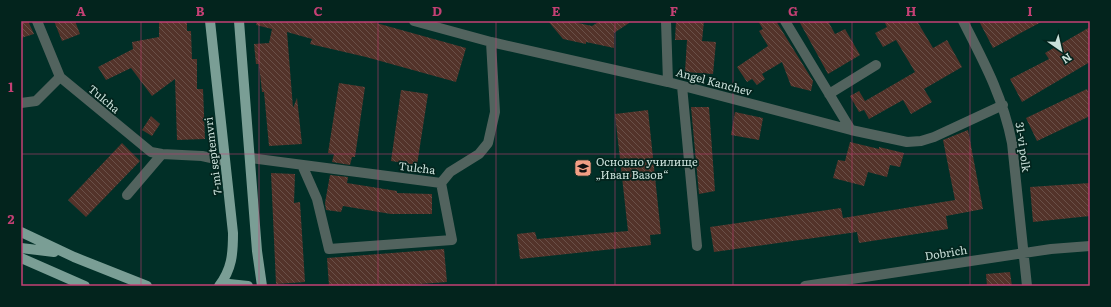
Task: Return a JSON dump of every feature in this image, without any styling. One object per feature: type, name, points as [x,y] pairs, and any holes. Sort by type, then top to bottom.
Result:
[{"type":"main road","name":"7-mi septemvri","points":[[210,21],[234,233],[230,270],[220,286]]},
{"type":"main road","points":[[239,21],[257,250],[262,286]]},
{"type":"main road","points":[[21,232],[74,257],[147,286]]},
{"type":"main road","points":[[21,248],[48,251],[74,257]]},
{"type":"main road","points":[[21,258],[85,286]]},
{"type":"main road","points":[[220,286],[239,284],[248,286]]},
{"type":"street","points":[[21,103],[36,101],[60,77],[37,21]]},
{"type":"street","name":"Angel Kanchev","points":[[414,21],[491,42],[668,82],[851,130],[907,142],[921,141],[1003,105]]},
{"type":"street","points":[[666,21],[668,82]]},
{"type":"street","points":[[785,21],[851,130]]},
{"type":"street","name":"31-vi polk","points":[[963,21],[1003,105],[1012,143],[1027,286]]},
{"type":"street","name":"Tulcha","points":[[250,158],[441,183],[450,172],[479,154],[488,143],[495,112],[491,42]]},
{"type":"street","points":[[829,94],[876,65]]},
{"type":"street","name":"Tulcha","points":[[60,77],[151,152],[202,156],[225,161]]},
{"type":"street","points":[[682,86],[697,246]]},
{"type":"street","points":[[127,195],[162,154]]},
{"type":"street","points":[[302,165],[317,199],[329,249],[452,240],[441,183]]},
{"type":"street","name":"Dobrich","points":[[805,286],[1023,253],[1090,246]]},
{"type":"building","points":[[21,21],[28,21],[34,34],[21,38]]},
{"type":"building","points":[[54,21],[75,21],[80,34],[62,41]]},
{"type":"building","points":[[159,21],[187,21],[187,31],[191,31],[192,59],[197,59],[197,89],[203,89],[205,139],[177,140],[175,79],[152,96],[131,68],[106,80],[98,67],[133,49],[132,42],[159,37]]},
{"type":"building","points":[[257,21],[369,21],[466,48],[456,82],[366,57],[310,44],[312,39],[287,32],[293,108],[297,98],[302,144],[269,146],[264,92],[262,92],[259,64],[256,64],[254,44],[269,43],[272,29],[256,25]]},
{"type":"building","points":[[548,21],[569,21],[592,26],[600,21],[632,21],[614,33],[614,48],[563,39]]},
{"type":"building","points":[[676,21],[704,21],[702,41],[716,42],[713,74],[685,72],[687,40],[675,40]]},
{"type":"building","points":[[758,21],[776,21],[813,81],[811,91],[791,86],[782,62],[762,74],[765,79],[757,85],[752,79],[747,82],[737,67],[768,46],[759,31],[763,29]]},
{"type":"building","points":[[799,21],[828,21],[835,34],[845,29],[860,55],[828,74]]},
{"type":"building","points":[[884,21],[917,21],[933,48],[947,40],[962,67],[924,89],[932,102],[911,114],[903,100],[869,119],[864,110],[859,112],[850,96],[859,91],[865,101],[915,72],[896,40],[883,47],[875,33],[887,27]]},
{"type":"building","points":[[979,21],[1043,21],[993,48]]},
{"type":"building","points":[[1090,27],[1090,62],[1022,102],[1010,79],[1049,59],[1045,53]]},
{"type":"building","points":[[339,83],[365,87],[355,157],[352,157],[350,165],[332,162],[334,154],[328,153]]},
{"type":"building","points":[[1087,89],[1090,96],[1090,116],[1037,141],[1026,118]]},
{"type":"building","points":[[401,90],[428,94],[417,165],[391,161]]},
{"type":"building","points":[[691,107],[709,107],[715,191],[699,194]]},
{"type":"building","points":[[648,110],[661,234],[650,235],[651,245],[520,259],[517,234],[535,232],[537,239],[628,231],[615,114]]},
{"type":"building","points":[[735,112],[763,118],[759,140],[731,135]]},
{"type":"building","points":[[151,116],[160,124],[152,136],[142,130]]},
{"type":"building","points":[[968,130],[983,209],[946,216],[948,229],[859,243],[857,232],[714,252],[710,227],[841,208],[843,218],[955,200],[943,140]]},
{"type":"building","points":[[850,142],[904,153],[900,167],[890,165],[887,177],[868,172],[864,186],[833,178],[838,160],[845,161]]},
{"type":"building","points":[[122,143],[140,161],[86,217],[68,200]]},
{"type":"building","points":[[271,173],[295,174],[294,203],[300,202],[305,282],[276,284]]},
{"type":"building","points":[[330,175],[348,177],[347,183],[397,191],[397,193],[432,194],[432,214],[391,214],[343,206],[341,212],[326,210],[325,203]]},
{"type":"building","points":[[1090,183],[1090,216],[1033,222],[1030,187]]},
{"type":"building","points":[[444,249],[447,282],[393,286],[329,286],[327,258]]},
{"type":"building","points":[[1010,272],[1012,286],[987,286],[986,274]]},
{"type":"place","name":"Основно училище „Иван Вазов“","points":[[583,168]]}]
